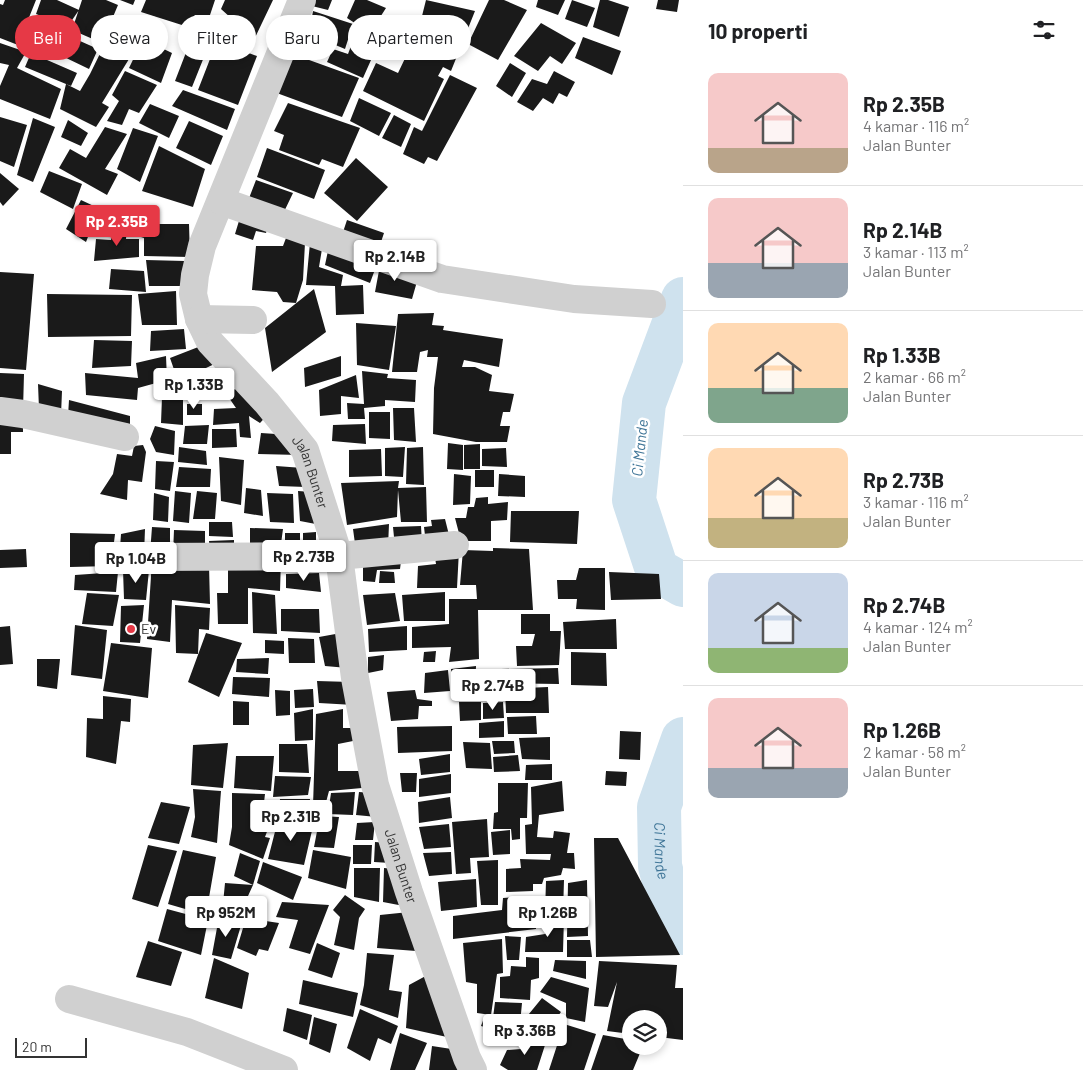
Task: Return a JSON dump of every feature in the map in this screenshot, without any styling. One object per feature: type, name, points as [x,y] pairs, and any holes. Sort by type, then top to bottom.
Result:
[{"type":"street","name":"Jalan Bunter","points":[[302,0],[222,201],[202,246],[195,275],[193,294],[199,319],[210,342],[267,402],[305,450],[339,556],[354,678],[375,786],[412,900],[467,1058],[473,1070]]},
{"type":"street","points":[[222,201],[442,279],[574,299],[652,304]]},
{"type":"street","points":[[199,319],[253,320]]},
{"type":"street","points":[[0,411],[23,414],[125,437]]},
{"type":"street","points":[[146,557],[339,556],[455,545]]},
{"type":"street","points":[[69,999],[187,1032],[284,1070]]},
{"type":"building","points":[[5,0],[36,0],[30,15],[15,15],[15,44],[0,38],[0,4],[3,5]]},
{"type":"building","points":[[41,0],[57,0],[79,10],[76,15],[36,14]]},
{"type":"building","points":[[82,0],[106,0],[118,5],[114,15],[91,15],[91,38],[81,34],[81,15],[77,15]]},
{"type":"building","points":[[120,0],[135,0],[133,5]]},
{"type":"building","points":[[146,0],[215,0],[210,15],[178,15],[178,24],[168,21],[168,15],[150,15],[141,12]]},
{"type":"building","points":[[225,0],[273,0],[256,35],[256,15],[228,15],[221,9]]},
{"type":"building","points":[[310,0],[332,0],[328,10],[308,5]]},
{"type":"building","points":[[355,0],[367,0],[386,8],[382,15],[348,15]]},
{"type":"building","points":[[426,0],[475,11],[471,21],[471,15],[422,15]]},
{"type":"building","points":[[489,0],[504,0],[527,10],[498,60],[471,46],[471,38]]},
{"type":"building","points":[[538,0],[565,0],[558,15],[536,7]]},
{"type":"building","points":[[572,0],[595,8],[587,27],[565,19]]},
{"type":"building","points":[[600,0],[608,0],[629,7],[619,37],[593,27]]},
{"type":"building","points":[[658,0],[679,0],[677,12],[656,9]]},
{"type":"building","points":[[313,11],[325,15],[312,15]]},
{"type":"building","points":[[338,19],[348,22],[348,40],[345,49],[338,46]]},
{"type":"building","points":[[541,23],[576,43],[562,64],[550,56],[538,71],[514,56]]},
{"type":"building","points":[[583,37],[621,51],[612,75],[575,58]]},
{"type":"building","points":[[81,41],[91,46],[91,60],[93,60],[89,69],[70,60],[81,60]]},
{"type":"building","points":[[0,43],[15,48],[15,60],[22,60],[17,68],[61,89],[50,119],[0,99],[0,86],[9,65],[0,63]]},
{"type":"building","points":[[168,51],[172,53],[161,83],[129,68],[133,60],[168,60]]},
{"type":"building","points":[[338,51],[348,54],[348,60],[371,60],[363,78],[327,62],[328,60],[338,60]]},
{"type":"building","points":[[28,60],[47,60],[77,73],[71,86],[25,67]]},
{"type":"building","points":[[97,60],[128,60],[102,103],[109,107],[96,127],[60,109],[66,84],[80,91]]},
{"type":"building","points":[[183,60],[203,60],[192,87],[175,81]]},
{"type":"building","points":[[210,60],[255,60],[238,105],[198,90]]},
{"type":"building","points":[[284,60],[309,60],[359,78],[342,117],[274,92]]},
{"type":"building","points":[[404,60],[455,60],[451,71],[443,67],[438,76],[444,79],[424,121],[363,91],[376,63],[398,73]]},
{"type":"building","points":[[510,63],[526,73],[512,97],[496,86]]},
{"type":"building","points":[[125,71],[157,85],[139,113],[129,109],[122,125],[107,121],[119,101],[112,95]]},
{"type":"building","points":[[554,71],[575,82],[567,97],[559,93],[553,104],[543,98],[533,111],[517,102],[532,79],[547,84]]},
{"type":"building","points":[[450,75],[477,88],[437,161],[428,157],[424,164],[403,154],[414,127],[422,131]]},
{"type":"building","points":[[183,90],[235,109],[227,130],[172,106]]},
{"type":"building","points":[[359,98],[391,113],[379,136],[350,121]]},
{"type":"building","points":[[288,103],[360,128],[343,167],[322,159],[319,165],[279,150],[284,135],[274,131]]},
{"type":"building","points":[[150,104],[179,116],[169,138],[139,123]]},
{"type":"building","points":[[394,115],[411,124],[401,147],[382,138]]},
{"type":"building","points":[[0,117],[27,125],[14,167],[0,161]]},
{"type":"building","points":[[33,118],[55,127],[33,182],[17,175]]},
{"type":"building","points":[[68,120],[88,133],[81,146],[61,137]]},
{"type":"building","points":[[189,121],[223,136],[211,165],[176,148]]},
{"type":"building","points":[[105,127],[127,134],[105,169],[118,174],[107,195],[59,168],[70,149],[86,158]]},
{"type":"building","points":[[133,128],[158,136],[140,182],[117,169]]},
{"type":"building","points":[[159,146],[205,169],[193,207],[142,191]]},
{"type":"building","points":[[267,148],[325,170],[314,199],[257,177]]},
{"type":"building","points":[[356,158],[388,187],[357,221],[324,193]]},
{"type":"building","points":[[49,171],[82,184],[73,209],[40,192]]},
{"type":"building","points":[[0,173],[19,189],[3,206],[0,202]]},
{"type":"building","points":[[256,180],[293,193],[281,218],[246,206]]},
{"type":"building","points":[[81,200],[115,216],[106,236],[91,229],[86,242],[66,229]]},
{"type":"building","points":[[242,211],[270,221],[266,233],[256,231],[253,240],[235,234]]},
{"type":"building","points":[[347,220],[384,233],[379,248],[342,235]]},
{"type":"building","points":[[138,224],[189,224],[190,257],[144,256],[144,238],[135,235]]},
{"type":"building","points":[[127,226],[126,239],[139,239],[139,257],[94,261],[96,239],[111,240],[113,229]]},
{"type":"building","points":[[286,238],[305,243],[303,280],[296,303],[283,302],[277,292],[252,290],[256,246],[283,246]]},
{"type":"building","points":[[310,243],[322,249],[319,267],[343,275],[341,286],[363,285],[364,314],[336,315],[335,286],[306,285]]},
{"type":"building","points":[[329,246],[377,264],[370,283],[325,265]]},
{"type":"building","points":[[146,260],[185,261],[183,286],[149,286]]},
{"type":"building","points":[[381,260],[418,278],[412,299],[375,292]]},
{"type":"building","points":[[111,269],[144,271],[146,292],[109,289]]},
{"type":"building","points":[[0,272],[34,274],[26,370],[0,368]]},
{"type":"building","points":[[314,289],[326,332],[272,372],[265,328]]},
{"type":"building","points":[[176,291],[177,325],[142,325],[138,294]]},
{"type":"building","points":[[47,294],[132,295],[131,336],[48,337]]},
{"type":"building","points":[[434,313],[432,325],[444,326],[443,330],[503,339],[499,367],[464,360],[462,367],[475,367],[492,375],[489,391],[514,394],[510,412],[503,412],[500,426],[510,426],[507,442],[476,442],[433,434],[434,388],[438,357],[427,357],[428,350],[420,352],[417,372],[392,372],[398,314]]},
{"type":"building","points":[[356,323],[396,326],[389,370],[357,365]]},
{"type":"building","points":[[184,329],[186,349],[150,351],[151,331]]},
{"type":"building","points":[[94,340],[132,341],[131,366],[92,368]]},
{"type":"building","points":[[206,344],[221,361],[178,381],[170,358]]},
{"type":"building","points":[[166,356],[167,380],[138,388],[137,400],[86,395],[85,373],[138,378],[136,363]]},
{"type":"building","points":[[341,356],[341,376],[305,387],[304,368]]},
{"type":"building","points":[[230,366],[241,378],[226,390],[216,379]]},
{"type":"building","points":[[362,371],[388,374],[387,378],[416,380],[415,402],[385,400],[385,406],[364,408],[365,419],[348,419],[347,403],[364,404]]},
{"type":"building","points":[[0,373],[24,374],[23,410],[0,409]]},
{"type":"building","points":[[356,375],[359,398],[341,396],[341,414],[320,416],[319,390]]},
{"type":"building","points":[[244,382],[272,410],[260,423],[249,416],[251,438],[240,437],[239,423],[213,425],[214,409],[236,408],[227,395]]},
{"type":"building","points":[[38,384],[62,391],[61,415],[39,409]]},
{"type":"building","points":[[162,397],[183,398],[183,425],[161,423]]},
{"type":"building","points":[[69,400],[130,416],[130,431],[68,416]]},
{"type":"building","points":[[187,404],[202,404],[202,415],[187,415]]},
{"type":"building","points":[[393,408],[414,408],[416,442],[394,440]]},
{"type":"building","points":[[369,412],[390,412],[390,439],[369,438]]},
{"type":"building","points":[[0,422],[23,422],[23,432],[11,432],[11,454],[0,454]]},
{"type":"building","points":[[365,424],[366,444],[332,441],[333,425]]},
{"type":"building","points":[[209,425],[207,444],[183,444],[185,426]]},
{"type":"building","points":[[155,426],[175,431],[174,455],[156,452],[150,439]]},
{"type":"building","points":[[212,429],[236,429],[237,447],[212,448]]},
{"type":"building","points":[[261,433],[291,435],[300,455],[258,454]]},
{"type":"building","points":[[448,443],[463,445],[463,470],[447,469]]},
{"type":"building","points":[[480,444],[480,469],[464,469],[464,445]]},
{"type":"building","points":[[143,445],[146,452],[142,482],[128,480],[127,500],[100,494],[113,474],[117,454],[132,456],[134,446]]},
{"type":"building","points":[[179,447],[206,451],[207,465],[178,462]]},
{"type":"building","points":[[405,447],[403,477],[385,476],[385,448]]},
{"type":"building","points":[[423,447],[424,485],[406,484],[407,448]]},
{"type":"building","points":[[506,448],[507,467],[482,466],[482,449]]},
{"type":"building","points":[[381,449],[382,476],[349,477],[349,450]]},
{"type":"building","points":[[219,457],[244,460],[241,505],[221,501]]},
{"type":"building","points":[[156,461],[174,462],[170,491],[155,489]]},
{"type":"building","points":[[276,466],[303,468],[306,487],[279,486]]},
{"type":"building","points":[[179,467],[211,469],[210,487],[176,487]]},
{"type":"building","points":[[475,470],[494,470],[494,487],[475,487]]},
{"type":"building","points":[[454,474],[471,476],[470,504],[453,505]]},
{"type":"building","points":[[499,474],[525,476],[525,497],[498,496]]},
{"type":"building","points":[[399,481],[398,488],[426,487],[427,522],[401,522],[398,490],[397,517],[347,525],[341,483]]},
{"type":"building","points":[[246,488],[261,490],[263,516],[244,513]]},
{"type":"building","points":[[175,491],[191,493],[189,523],[173,521]]},
{"type":"building","points":[[197,491],[217,493],[215,519],[193,519]]},
{"type":"building","points":[[298,491],[312,492],[321,525],[300,521]]},
{"type":"building","points":[[154,493],[169,497],[168,522],[153,520]]},
{"type":"building","points":[[267,493],[293,494],[294,523],[270,522]]},
{"type":"building","points":[[488,497],[488,504],[508,502],[507,520],[491,521],[491,541],[461,541],[455,518],[466,518],[468,507],[474,507],[476,498]]},
{"type":"building","points":[[511,511],[579,511],[577,544],[510,542]]},
{"type":"building","points":[[445,519],[451,543],[426,544],[424,527],[432,526],[431,520]]},
{"type":"building","points":[[209,522],[232,522],[233,537],[209,536]]},
{"type":"building","points":[[389,524],[388,547],[356,551],[353,529]]},
{"type":"building","points":[[421,526],[422,544],[395,547],[393,527]]},
{"type":"building","points":[[152,527],[170,528],[170,554],[150,554]]},
{"type":"building","points":[[250,528],[283,529],[280,551],[250,551]]},
{"type":"building","points":[[145,529],[144,555],[119,562],[121,534]]},
{"type":"building","points":[[174,530],[205,531],[205,553],[173,553]]},
{"type":"building","points":[[316,532],[316,552],[303,551],[303,533]]},
{"type":"building","points":[[70,533],[115,534],[111,566],[70,567]]},
{"type":"building","points":[[285,533],[300,533],[300,552],[285,551]]},
{"type":"building","points":[[234,540],[234,552],[210,553],[209,541]]},
{"type":"building","points":[[493,548],[529,549],[533,610],[478,610],[479,659],[449,662],[451,647],[412,648],[412,627],[449,624],[449,599],[477,599],[476,585],[460,585],[463,550],[493,551]]},
{"type":"building","points":[[26,549],[27,567],[0,568],[0,550]]},
{"type":"building","points":[[459,550],[457,588],[417,588],[418,566],[436,564],[434,551]]},
{"type":"building","points":[[402,554],[400,569],[377,570],[375,582],[363,581],[363,558]]},
{"type":"building","points":[[281,559],[280,591],[248,588],[248,624],[218,624],[217,593],[228,593],[228,570]]},
{"type":"building","points":[[152,560],[209,565],[210,604],[172,600],[170,642],[147,639]]},
{"type":"building","points":[[579,568],[605,568],[605,610],[576,609],[577,599],[558,599],[557,580],[576,580]]},
{"type":"building","points":[[123,570],[149,570],[146,600],[124,599]]},
{"type":"building","points":[[380,571],[394,572],[395,583],[379,583]]},
{"type":"building","points":[[118,572],[116,592],[74,590],[75,575]]},
{"type":"building","points":[[609,572],[659,574],[661,599],[611,600]]},
{"type":"building","points":[[319,573],[321,592],[286,588],[286,574]]},
{"type":"building","points":[[252,592],[275,595],[277,634],[253,633]]},
{"type":"building","points":[[445,592],[445,621],[404,621],[402,595]]},
{"type":"building","points":[[87,593],[119,595],[113,626],[82,624]]},
{"type":"building","points":[[395,593],[400,621],[367,625],[363,595]]},
{"type":"building","name":"Ev","points":[[144,605],[140,643],[120,642],[121,606]]},
{"type":"building","points":[[175,605],[210,608],[209,630],[199,629],[198,654],[176,653]]},
{"type":"building","points":[[281,609],[319,609],[320,633],[281,631]]},
{"type":"building","points":[[521,614],[550,614],[550,631],[561,631],[559,665],[517,666],[516,646],[532,646],[535,634],[521,634]]},
{"type":"building","points":[[616,619],[617,649],[565,649],[563,622]]},
{"type":"building","points":[[75,625],[107,630],[102,679],[71,675]]},
{"type":"building","points":[[10,626],[13,664],[0,665],[0,627]]},
{"type":"building","points":[[407,626],[407,650],[369,652],[368,629]]},
{"type":"building","points":[[206,633],[242,643],[219,697],[188,682]]},
{"type":"building","points":[[341,633],[348,668],[325,666],[319,637]]},
{"type":"building","points":[[288,638],[314,639],[315,663],[289,663]]},
{"type":"building","points":[[265,640],[284,641],[284,654],[265,653]]},
{"type":"building","points":[[111,643],[152,648],[148,698],[103,691]]},
{"type":"building","points":[[436,651],[435,662],[423,662],[424,652]]},
{"type":"building","points":[[571,652],[606,653],[607,686],[571,685]]},
{"type":"building","points":[[384,655],[383,670],[368,673],[368,657]]},
{"type":"building","points":[[269,658],[268,674],[236,672],[237,659]]},
{"type":"building","points":[[37,659],[60,659],[57,689],[37,686]]},
{"type":"building","points":[[476,666],[475,691],[452,690],[451,669]]},
{"type":"building","points":[[558,668],[559,684],[499,683],[501,669]]},
{"type":"building","points":[[448,670],[450,691],[424,693],[425,673]]},
{"type":"building","points":[[233,677],[270,678],[269,697],[232,694]]},
{"type":"building","points":[[317,681],[351,682],[354,705],[319,703]]},
{"type":"building","points":[[494,684],[493,697],[477,697],[477,685]]},
{"type":"building","points":[[548,687],[549,713],[506,713],[505,689]]},
{"type":"building","points":[[313,689],[314,707],[295,708],[294,690]]},
{"type":"building","points":[[275,690],[290,691],[290,715],[276,716]]},
{"type":"building","points":[[415,690],[417,699],[432,701],[432,706],[419,706],[418,719],[391,721],[387,692]]},
{"type":"building","points":[[103,696],[131,699],[130,722],[121,721],[116,764],[86,757],[87,718],[103,719]]},
{"type":"building","points":[[233,701],[249,702],[249,725],[233,725]]},
{"type":"building","points":[[459,702],[481,702],[481,720],[460,721]]},
{"type":"building","points":[[503,702],[504,718],[483,719],[483,703]]},
{"type":"building","points":[[313,709],[313,740],[295,741],[294,713]]},
{"type":"building","points":[[343,709],[343,728],[353,728],[353,741],[338,744],[338,771],[360,771],[362,788],[329,791],[325,806],[313,806],[316,714]]},
{"type":"building","points":[[536,716],[537,734],[508,734],[507,717]]},
{"type":"building","points":[[504,721],[504,737],[479,738],[479,723]]},
{"type":"building","points":[[452,726],[452,751],[398,753],[397,727]]},
{"type":"building","points":[[620,731],[641,732],[640,760],[619,759]]},
{"type":"building","points":[[550,737],[550,760],[522,759],[519,738]]},
{"type":"building","points":[[492,741],[514,741],[515,753],[494,754]]},
{"type":"building","points":[[463,742],[490,743],[492,769],[466,768]]},
{"type":"building","points":[[228,743],[223,788],[191,785],[193,745]]},
{"type":"building","points":[[279,744],[307,744],[309,773],[279,772]]},
{"type":"building","points":[[450,754],[450,772],[421,775],[419,759]]},
{"type":"building","points":[[518,755],[520,771],[494,772],[493,757]]},
{"type":"building","points":[[236,756],[274,756],[271,791],[234,788]]},
{"type":"building","points":[[552,764],[552,780],[525,780],[526,765]]},
{"type":"building","points":[[606,771],[627,772],[626,786],[605,785]]},
{"type":"building","points":[[400,773],[417,773],[416,792],[402,792]]},
{"type":"building","points":[[451,774],[451,793],[419,797],[419,779]]},
{"type":"building","points":[[275,776],[311,777],[308,795],[273,797]]},
{"type":"building","points":[[562,781],[564,811],[539,815],[537,837],[553,838],[554,831],[570,833],[567,853],[574,853],[575,869],[563,868],[561,875],[544,878],[542,884],[533,884],[533,891],[506,892],[506,869],[521,868],[520,859],[550,860],[551,854],[526,854],[525,825],[532,824],[531,787]]},
{"type":"building","points":[[498,783],[528,783],[527,818],[520,818],[520,839],[512,840],[511,829],[493,829],[494,813],[498,812]]},
{"type":"building","points":[[193,789],[221,791],[217,843],[191,837],[195,817]]},
{"type":"building","points":[[355,792],[353,815],[328,814],[331,793]]},
{"type":"building","points":[[359,792],[373,793],[377,817],[356,815]]},
{"type":"building","points":[[232,793],[265,794],[262,819],[271,821],[265,837],[270,838],[263,859],[229,845],[232,827]]},
{"type":"building","points":[[450,797],[452,818],[419,823],[418,802]]},
{"type":"building","points":[[280,799],[310,799],[308,815],[278,814]]},
{"type":"building","points":[[161,802],[190,807],[179,844],[148,838]]},
{"type":"building","points":[[320,816],[339,817],[334,848],[314,847]]},
{"type":"building","points":[[487,819],[489,857],[470,858],[471,873],[456,874],[452,822]]},
{"type":"building","points":[[278,820],[314,822],[304,865],[268,859]]},
{"type":"building","points":[[375,822],[373,840],[355,840],[357,823]]},
{"type":"building","points":[[449,824],[451,847],[424,849],[419,827]]},
{"type":"building","points":[[510,830],[510,854],[493,855],[491,832]]},
{"type":"building","points":[[594,838],[618,838],[680,955],[596,957]]},
{"type":"building","points":[[375,842],[389,843],[391,863],[374,862]]},
{"type":"building","points":[[148,845],[177,851],[158,907],[132,899]]},
{"type":"building","points":[[353,845],[372,845],[371,864],[353,864]]},
{"type":"building","points":[[183,850],[216,857],[206,915],[168,904]]},
{"type":"building","points":[[313,850],[351,857],[346,889],[308,878]]},
{"type":"building","points":[[451,852],[452,874],[429,876],[423,853]]},
{"type":"building","points":[[240,853],[260,861],[253,885],[234,876]]},
{"type":"building","points":[[498,860],[498,905],[481,905],[477,861]]},
{"type":"building","points":[[263,862],[302,877],[293,900],[257,883]]},
{"type":"building","points":[[354,868],[380,868],[379,902],[354,897]]},
{"type":"building","points":[[384,868],[395,869],[409,907],[383,902]]},
{"type":"building","points":[[476,879],[477,907],[441,911],[438,882]]},
{"type":"building","points":[[564,880],[563,913],[545,913],[546,881]]},
{"type":"building","points":[[587,880],[588,936],[567,937],[568,883]]},
{"type":"building","points":[[225,883],[253,885],[238,918],[222,914]]},
{"type":"building","points":[[345,895],[365,909],[359,918],[354,950],[334,945],[340,917],[333,910]]},
{"type":"building","points":[[535,896],[536,929],[453,939],[453,916],[502,910],[503,898]]},
{"type":"building","points":[[282,902],[329,905],[310,954],[289,948],[298,920],[276,917]]},
{"type":"building","points":[[167,909],[208,920],[201,955],[158,941]]},
{"type":"building","points":[[409,912],[416,951],[377,948],[380,915]]},
{"type":"building","points":[[219,917],[242,922],[231,959],[212,955]]},
{"type":"building","points":[[564,917],[563,952],[525,952],[526,937],[545,934],[547,918]]},
{"type":"building","points":[[246,918],[279,923],[268,951],[259,949],[256,956],[237,948]]},
{"type":"building","points":[[505,936],[521,937],[519,960],[507,960]]},
{"type":"building","points":[[502,939],[503,973],[497,974],[491,1015],[477,1013],[477,984],[466,982],[463,943]]},
{"type":"building","points":[[567,940],[590,940],[592,957],[567,957]]},
{"type":"building","points":[[148,941],[182,952],[171,986],[136,977]]},
{"type":"building","points":[[317,943],[340,953],[332,978],[308,970]]},
{"type":"building","points":[[367,953],[394,955],[389,990],[402,992],[398,1018],[360,1005]]},
{"type":"building","points":[[526,957],[539,958],[539,978],[531,980],[530,1000],[500,998],[500,977],[510,976],[511,966],[526,967]]},
{"type":"building","points":[[214,958],[249,973],[242,1009],[205,998]]},
{"type":"building","points":[[555,960],[586,961],[586,979],[553,971]]},
{"type":"building","points":[[599,961],[677,965],[675,988],[683,988],[683,1040],[667,1038],[667,1010],[622,1010],[622,1033],[607,1031],[617,982],[608,1007],[594,1006]]},
{"type":"building","points":[[433,972],[456,1039],[406,1028],[409,985]]},
{"type":"building","points":[[551,977],[589,988],[585,1022],[566,1018],[566,1003],[540,992]]},
{"type":"building","points":[[303,980],[358,993],[353,1017],[299,1004]]},
{"type":"building","points":[[542,998],[561,1012],[542,1037],[524,1020]]},
{"type":"building","points":[[495,1002],[522,1003],[518,1045],[492,1043],[493,1029],[481,1026],[484,1018],[493,1018]]},
{"type":"building","points":[[287,1008],[312,1015],[307,1040],[283,1031]]},
{"type":"building","points":[[360,1009],[398,1026],[391,1044],[378,1038],[370,1061],[347,1048]]},
{"type":"building","points":[[314,1017],[337,1024],[330,1053],[309,1044]]},
{"type":"building","points":[[564,1024],[596,1034],[584,1070],[549,1070]]},
{"type":"building","points":[[400,1033],[427,1043],[415,1070],[390,1070]]},
{"type":"building","points":[[603,1035],[622,1038],[622,1055],[639,1055],[633,1070],[591,1070]]},
{"type":"building","points":[[528,1038],[546,1042],[537,1070],[508,1070],[500,1065],[507,1050],[521,1049]]},
{"type":"building","points":[[432,1046],[458,1050],[461,1070],[429,1070]]},
{"type":"waterway","name":"Ci Mande","points":[[683,299],[644,403],[634,500],[657,570],[683,585]]},
{"type":"waterway","name":"Ci Mande","points":[[683,739],[659,807],[660,866],[673,916],[683,933]]},
{"type":"place","name":"Ev","points":[[131,629]]}]
